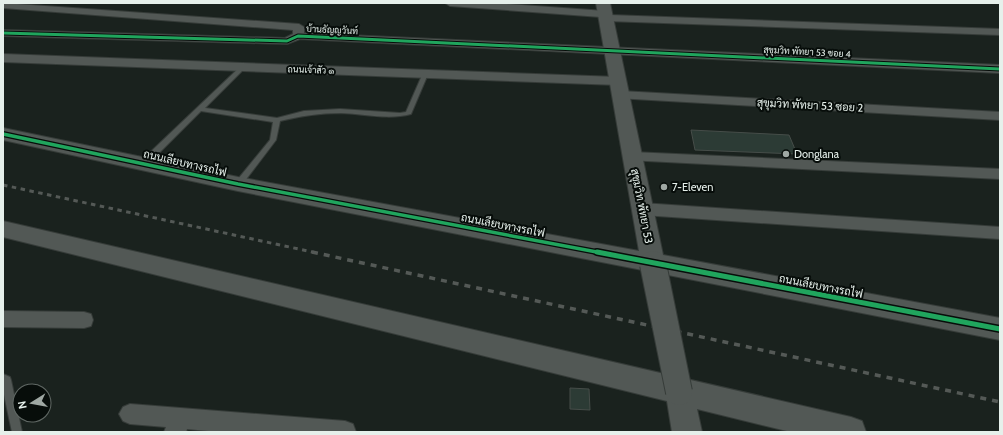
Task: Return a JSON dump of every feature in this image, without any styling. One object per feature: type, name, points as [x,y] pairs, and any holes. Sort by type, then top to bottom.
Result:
[{"type":"street","points":[[450,3],[1000,32]]},
{"type":"street","name":"บ้านธัญญวันท์","points":[[3,5],[299,27],[298,36]]},
{"type":"street","name":"สุขุมวิท พัทยา 53","points":[[605,12],[642,210],[687,432]]},
{"type":"street","name":"บ้านธัญญวันท์","points":[[3,33],[287,41],[298,36],[612,51]]},
{"type":"street","name":"สุขุมวิท พัทยา 53 ซอย 4","points":[[612,51],[1000,69]]},
{"type":"street","name":"ถนนเจ้าสัว ๑","points":[[3,58],[425,74],[620,88]]},
{"type":"street","name":"สุขุมวิท พัทยา 53 ซอย 2","points":[[620,88],[1000,116]]},
{"type":"street","name":"ถนนเลียบทางรถไฟ","points":[[3,134],[238,184],[1000,329]]},
{"type":"street","points":[[632,157],[1000,174]]},
{"type":"street","points":[[642,210],[1000,233]]},
{"type":"street","points":[[3,229],[851,432]]},
{"type":"street","points":[[3,319],[84,320]]},
{"type":"street","points":[[130,414],[178,426],[345,432]]},
{"type":"lane","points":[[144,163],[243,67]]},
{"type":"lane","points":[[200,109],[278,120],[304,113],[340,111],[400,115],[409,113],[425,74]]},
{"type":"lane","points":[[238,184],[273,140],[278,120]]},
{"type":"lane","points":[[3,379],[6,380],[17,432]]},
{"type":"building","points":[[691,130],[789,135],[797,154],[695,150]]},
{"type":"building","points":[[570,388],[589,389],[590,410],[570,409]]},
{"type":"railway","points":[[3,185],[317,253]]},
{"type":"railway","points":[[312,252],[1000,402]]},
{"type":"cycle path","points":[[3,33],[287,41],[298,36],[1000,69]]},
{"type":"cycle path","points":[[3,134],[238,184],[1000,329]]},
{"type":"place","name":"Donglana","points":[[786,154]]},
{"type":"place","name":"7-Eleven","points":[[664,187]]}]
